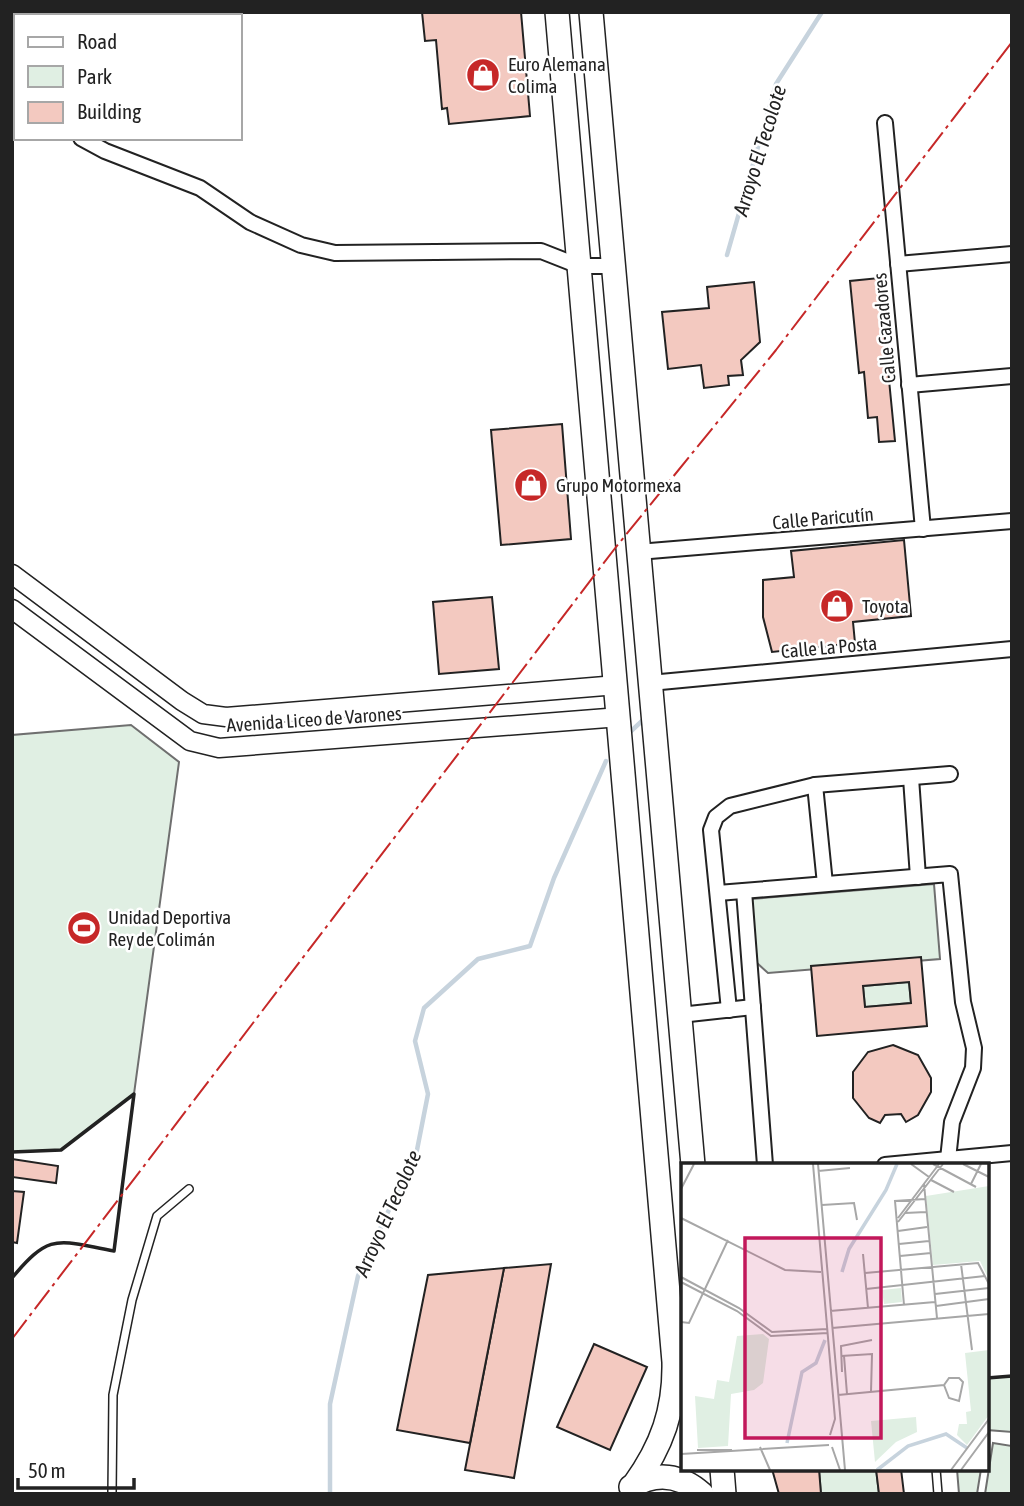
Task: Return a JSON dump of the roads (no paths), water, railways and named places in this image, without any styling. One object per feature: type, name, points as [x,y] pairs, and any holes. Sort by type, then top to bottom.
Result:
[{"type":"main road","points":[[557,12],[677,1330],[675,1388],[671,1413],[651,1460],[629,1489]]},
{"type":"main road","points":[[592,12],[612,266],[693,1163]]},
{"type":"main road","points":[[626,785],[658,781]]},
{"type":"main road","points":[[711,1471],[711,1494]]},
{"type":"main road","points":[[722,1471],[724,1494]]},
{"type":"main road","points":[[629,1489],[663,1476],[678,1478],[702,1494]]},
{"type":"street","name":"Calle Cazadores","points":[[885,123],[923,529]]},
{"type":"street","points":[[84,140],[105,152],[200,188],[250,222],[301,245],[335,253],[541,251],[579,266],[612,266]]},
{"type":"street","points":[[898,264],[1012,254]]},
{"type":"street","points":[[909,385],[1012,376]]},
{"type":"street","name":"Calle Paricutín","points":[[638,552],[1012,521]]},
{"type":"street","name":"Avenida Liceo de Varones","points":[[12,574],[203,714],[226,716],[617,685]]},
{"type":"street","name":"Avenida Liceo de Varones","points":[[12,610],[190,741],[219,748],[620,717]]},
{"type":"street","name":"Calle La Posta","points":[[650,683],[1012,649]]},
{"type":"street","points":[[165,723],[182,701]]},
{"type":"street","points":[[729,1010],[711,830],[716,817],[730,806],[815,785],[950,774]]},
{"type":"street","points":[[911,778],[919,877]]},
{"type":"street","points":[[815,785],[825,884]]},
{"type":"street","points":[[718,893],[950,874],[963,1002],[974,1048],[973,1068],[952,1122],[948,1159]]},
{"type":"street","points":[[744,891],[765,1163]]},
{"type":"street","points":[[680,1015],[753,1007]]},
{"type":"street","points":[[906,1163],[1012,1153]]},
{"type":"lane","points":[[111,1494],[113,1395],[132,1300],[157,1216],[189,1189]]},
{"type":"lane","points":[[936,1471],[938,1494]]},
{"type":"waterway","name":"Arroyo El Tecolote","points":[[727,255],[776,84],[822,12]]},
{"type":"waterway","name":"Arroyo El Tecolote","points":[[629,733],[643,720]]},
{"type":"waterway","name":"Arroyo El Tecolote","points":[[330,1494],[330,1404],[358,1276],[417,1150],[428,1094],[415,1041],[424,1008],[478,959],[530,946],[554,878],[606,761]]},
{"type":"place","name":"Euro Alemana Colima","points":[[483,75]]},
{"type":"place","name":"Grupo Motormexa","points":[[531,485]]},
{"type":"place","name":"Toyota","points":[[837,606]]},
{"type":"place","name":"Unidad Deportiva Rey de Colimán","points":[[84,928]]}]
